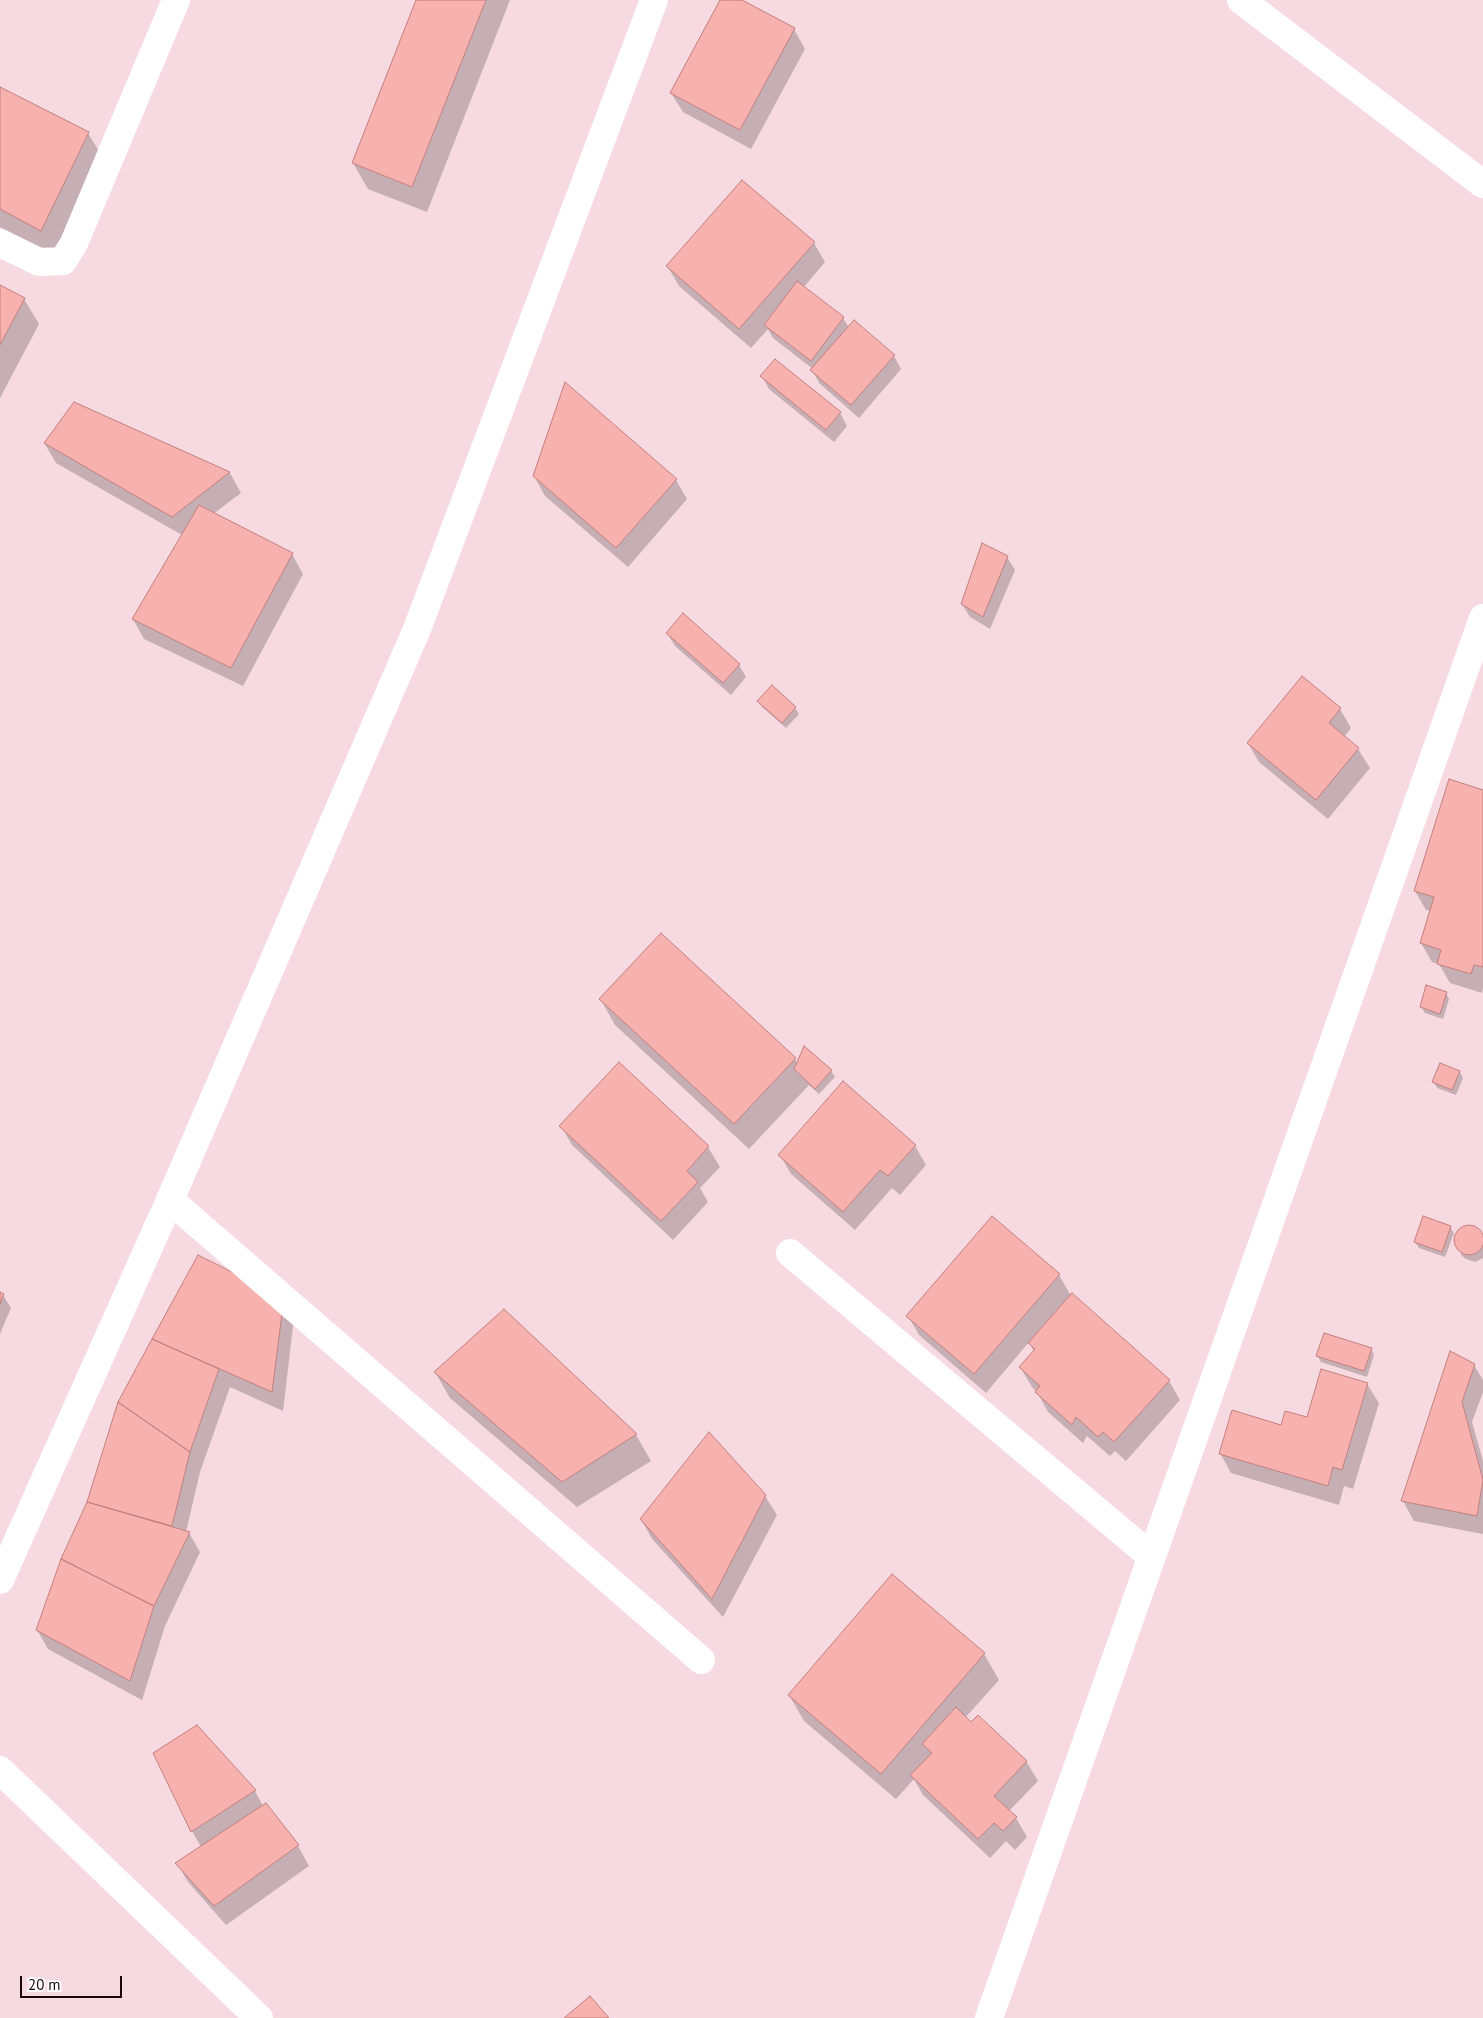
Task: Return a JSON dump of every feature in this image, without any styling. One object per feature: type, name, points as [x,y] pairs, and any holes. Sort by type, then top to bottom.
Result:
[{"type":"street","points":[[0,243],[39,262],[62,261],[74,243],[176,0]]},
{"type":"street","points":[[3,1563],[170,1200],[417,629],[654,0]]},
{"type":"street","points":[[1241,0],[1483,184]]},
{"type":"street","points":[[989,2018],[1483,618]]},
{"type":"street","points":[[170,1200],[701,1660]]},
{"type":"street","points":[[790,1253],[1152,1558]]},
{"type":"street","points":[[0,1770],[259,2018]]},
{"type":"building","points":[[416,0],[486,0],[412,187],[352,163]]},
{"type":"building","points":[[720,0],[742,0],[795,28],[740,130],[670,93]]},
{"type":"building","points":[[0,87],[89,132],[41,231],[0,209]]},
{"type":"building","points":[[742,180],[815,242],[739,329],[666,266]]},
{"type":"building","points":[[797,281],[844,317],[811,361],[764,325]]},
{"type":"building","points":[[0,285],[25,298],[0,345]]},
{"type":"building","points":[[854,320],[895,355],[851,405],[810,370]]},
{"type":"building","points":[[775,359],[841,412],[826,430],[760,376]]},
{"type":"building","points":[[565,382],[677,479],[616,548],[533,476]]},
{"type":"building","points":[[74,402],[230,472],[172,517],[44,443]]},
{"type":"building","points":[[199,505],[293,553],[231,668],[132,619]]},
{"type":"building","points":[[982,543],[1008,556],[983,617],[961,604]]},
{"type":"building","points":[[683,613],[740,664],[723,683],[666,633]]},
{"type":"building","points":[[1302,676],[1341,708],[1329,723],[1359,748],[1316,800],[1247,743]]},
{"type":"building","points":[[772,685],[796,707],[782,723],[757,701]]},
{"type":"building","points":[[1449,779],[1483,790],[1483,967],[1474,965],[1471,974],[1437,964],[1441,950],[1420,943],[1434,897],[1414,891]]},
{"type":"building","points":[[661,933],[796,1058],[734,1124],[599,999]]},
{"type":"building","points":[[1426,985],[1447,992],[1440,1014],[1420,1007]]},
{"type":"building","points":[[804,1046],[832,1070],[815,1089],[794,1069]]},
{"type":"building","points":[[619,1062],[709,1146],[687,1171],[698,1182],[661,1221],[559,1126]]},
{"type":"building","points":[[1440,1063],[1460,1071],[1452,1090],[1432,1082]]},
{"type":"building","points":[[843,1081],[916,1145],[888,1176],[880,1170],[843,1212],[778,1155]]},
{"type":"building","points":[[992,1216],[1060,1274],[974,1374],[906,1316]]},
{"type":"building","points":[[1423,1216],[1451,1226],[1442,1252],[1414,1242]]},
{"type":"building","points":[[1469,1225],[1480,1229],[1484,1240],[1480,1251],[1469,1255],[1458,1251],[1454,1240],[1458,1229]]},
{"type":"building","points":[[198,1255],[284,1298],[272,1392],[152,1339]]},
{"type":"building","points":[[0,1292],[4,1294],[0,1304]]},
{"type":"building","points":[[1072,1293],[1170,1380],[1114,1442],[1103,1432],[1098,1437],[1076,1417],[1072,1425],[1035,1392],[1040,1386],[1019,1367],[1035,1349],[1028,1343]]},
{"type":"building","points":[[504,1309],[637,1434],[562,1482],[434,1372]]},
{"type":"building","points":[[1324,1333],[1372,1348],[1364,1371],[1316,1356]]},
{"type":"building","points":[[152,1339],[219,1369],[190,1452],[118,1402]]},
{"type":"building","points":[[1450,1351],[1475,1364],[1462,1402],[1483,1480],[1477,1516],[1401,1501]]},
{"type":"building","points":[[1321,1369],[1368,1383],[1342,1470],[1333,1467],[1328,1486],[1219,1454],[1232,1410],[1281,1425],[1285,1411],[1307,1417]]},
{"type":"building","points":[[118,1402],[190,1452],[172,1526],[87,1502]]},
{"type":"building","points":[[709,1432],[766,1495],[712,1599],[640,1519]]},
{"type":"building","points":[[87,1502],[190,1532],[154,1606],[61,1559]]},
{"type":"building","points":[[61,1559],[154,1606],[130,1681],[36,1630]]},
{"type":"building","points":[[892,1574],[985,1653],[881,1774],[788,1695]]},
{"type":"building","points":[[956,1707],[971,1722],[978,1715],[1027,1761],[994,1796],[1017,1817],[1003,1831],[994,1823],[978,1839],[910,1775],[932,1753],[922,1744]]},
{"type":"building","points":[[197,1725],[256,1790],[191,1832],[153,1753]]},
{"type":"building","points":[[266,1803],[299,1845],[214,1906],[175,1863]]},
{"type":"building","points":[[590,1996],[609,2018],[564,2018]]}]
